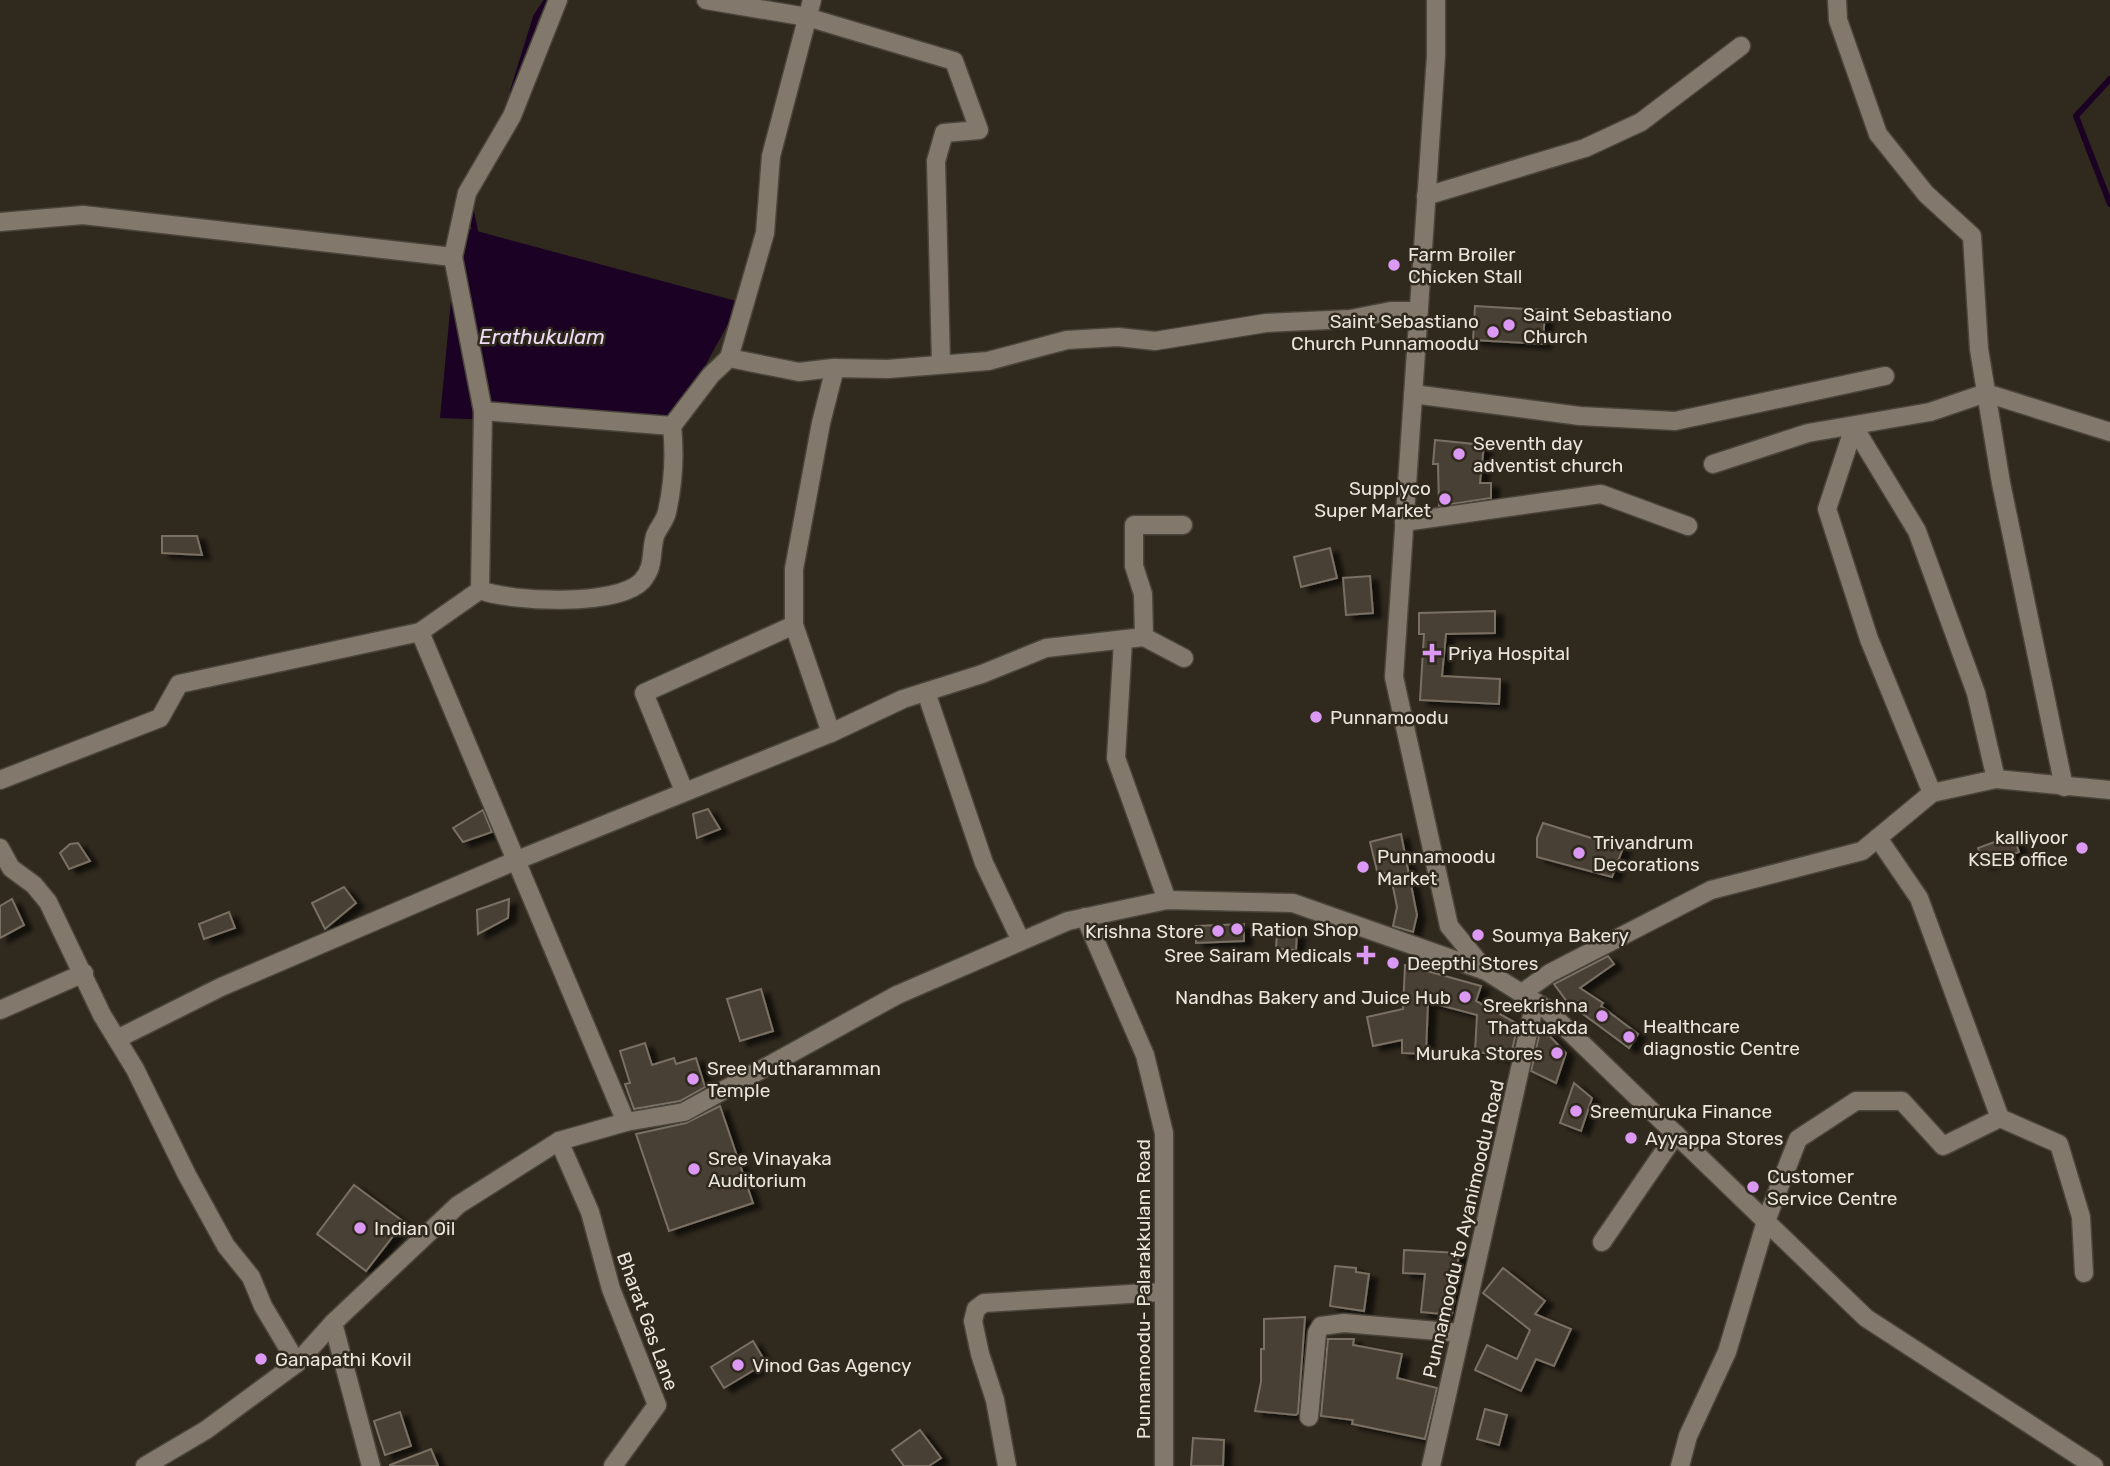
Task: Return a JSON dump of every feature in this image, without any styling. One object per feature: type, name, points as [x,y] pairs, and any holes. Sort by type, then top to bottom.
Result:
[{"type":"street","points":[[480,590],[483,411],[453,257],[467,193],[512,116],[558,0]]},
{"type":"street","points":[[706,0],[809,8],[954,61],[979,130],[944,134],[936,161],[941,363]]},
{"type":"street","points":[[1436,0],[1436,56],[1394,677],[1449,926],[1486,971]]},
{"type":"street","points":[[1837,0],[1838,20],[1878,134],[1926,194],[1972,236],[1979,349],[1986,393],[2001,483],[2064,788]]},
{"type":"street","points":[[480,590],[500,597],[577,602],[639,584],[652,569],[655,537],[667,514],[674,450],[672,426],[711,375],[729,358],[765,233],[771,156],[809,8]]},
{"type":"street","points":[[1426,196],[1585,148],[1641,122],[1741,46]]},
{"type":"street","points":[[0,222],[83,215],[453,257]]},
{"type":"street","points":[[729,358],[799,372],[835,368],[888,369],[988,361],[1067,340],[1118,337],[1155,341],[1266,323],[1350,319],[1391,311],[1419,311]]},
{"type":"street","points":[[831,733],[794,625],[794,569],[798,536],[835,368]]},
{"type":"street","points":[[1413,394],[1580,416],[1675,421],[1885,376]]},
{"type":"street","points":[[1713,464],[1808,433],[1930,412],[1986,393],[2110,432]]},
{"type":"street","points":[[483,411],[672,426]]},
{"type":"street","points":[[1854,427],[1917,531],[1976,693],[1996,779]]},
{"type":"street","points":[[1854,427],[1827,509],[1869,639],[1932,793]]},
{"type":"street","points":[[1404,522],[1601,494],[1688,526]]},
{"type":"street","points":[[1144,637],[1143,594],[1134,566],[1134,526],[1183,525]]},
{"type":"street","points":[[0,780],[160,718],[179,684],[420,632],[480,590]]},
{"type":"street","points":[[684,791],[644,693],[794,625]]},
{"type":"street","points":[[420,632],[626,1122]]},
{"type":"street","points":[[117,1039],[221,987],[515,861],[831,733],[903,699],[982,674],[1046,648],[1144,637],[1184,658]]},
{"type":"street","points":[[1123,640],[1116,758],[1167,900]]},
{"type":"street","points":[[926,692],[984,863],[1021,941]]},
{"type":"street","points":[[1529,998],[1550,973],[1711,890],[1862,851],[1932,793],[1996,779],[2064,788],[2110,790]]},
{"type":"street","points":[[1878,838],[1919,898],[2000,1118],[2059,1144],[2081,1217],[2084,1273]]},
{"type":"street","points":[[0,848],[11,868],[34,885],[48,902],[102,1015],[226,1246],[251,1276],[263,1306],[297,1363]]},
{"type":"street","points":[[145,1466],[206,1430],[297,1363],[333,1323],[458,1205],[559,1141],[626,1122],[684,1112],[897,995],[1068,921],[1167,900],[1293,903],[1486,971],[1545,1008],[1866,1318],[2094,1466]]},
{"type":"street","name":"Punnamoodu- Palarakkulam Road","points":[[1085,917],[1145,1055],[1164,1133],[1164,1466]]},
{"type":"street","points":[[0,1010],[84,973]]},
{"type":"street","name":"Punnamoodu to Ayanimoodu Road","points":[[1431,1466],[1461,1333],[1529,998]]},
{"type":"street","points":[[1680,1466],[1688,1436],[1727,1352],[1766,1221],[1798,1139],[1856,1101],[1902,1101],[1943,1146],[2000,1118]]},
{"type":"street","points":[[1602,1242],[1676,1134]]},
{"type":"street","name":"Bharat Gas Lane","points":[[559,1141],[590,1212],[611,1289],[657,1405],[613,1466]]},
{"type":"street","points":[[1007,1466],[995,1400],[980,1354],[973,1321],[976,1309],[984,1303],[1162,1292]]},
{"type":"street","points":[[1308,1417],[1317,1333],[1321,1326],[1344,1322],[1461,1333]]},
{"type":"street","points":[[333,1323],[371,1466]]},
{"type":"water","name":"Erathukulam","points":[[458,226],[740,302],[672,426],[440,418]]},
{"type":"building","name":"Saint Sebastiano Church","points":[[1475,306],[1545,310],[1543,344],[1473,340]]},
{"type":"building","points":[[1435,440],[1484,445],[1480,483],[1491,483],[1491,498],[1439,506],[1438,464],[1433,464]]},
{"type":"building","points":[[162,536],[197,536],[202,555],[162,553]]},
{"type":"building","points":[[1330,548],[1337,578],[1301,587],[1294,557]]},
{"type":"building","points":[[1370,576],[1373,613],[1346,615],[1343,578]]},
{"type":"building","points":[[1495,611],[1495,633],[1446,634],[1442,676],[1500,679],[1499,704],[1420,700],[1424,634],[1419,634],[1419,613]]},
{"type":"building","points":[[708,809],[720,829],[697,838],[693,814]]},
{"type":"building","points":[[483,810],[492,832],[463,842],[453,828]]},
{"type":"building","name":"Trivandrum Decorations","points":[[1543,823],[1623,848],[1612,877],[1537,857],[1537,838]]},
{"type":"building","points":[[1401,834],[1417,915],[1413,932],[1393,926],[1397,907],[1390,872],[1378,875],[1370,842]]},
{"type":"building","points":[[2013,835],[2019,852],[1984,865],[1978,848]]},
{"type":"building","points":[[78,843],[90,861],[69,869],[60,853],[70,844]]},
{"type":"building","points":[[344,887],[356,903],[325,929],[312,903]]},
{"type":"building","points":[[12,899],[24,925],[0,938],[0,906]]},
{"type":"building","points":[[509,899],[508,918],[478,934],[477,910]]},
{"type":"building","points":[[229,912],[235,928],[204,939],[199,924]]},
{"type":"building","points":[[1244,924],[1244,941],[1196,943],[1196,926]]},
{"type":"building","points":[[1277,932],[1297,933],[1296,950],[1276,949]]},
{"type":"building","points":[[1608,956],[1614,964],[1580,988],[1603,1003],[1601,1006],[1638,1034],[1629,1048],[1568,1003],[1554,984]]},
{"type":"building","points":[[1405,965],[1481,986],[1476,1001],[1518,1024],[1510,1059],[1475,1051],[1477,1015],[1428,1002],[1426,1054],[1402,1053],[1402,1040],[1373,1046],[1367,1017],[1403,1009]]},
{"type":"building","points":[[761,989],[773,1031],[740,1041],[727,999]]},
{"type":"building","points":[[1541,1027],[1566,1053],[1556,1083],[1531,1071]]},
{"type":"building","points":[[645,1043],[652,1065],[674,1058],[676,1064],[696,1058],[705,1087],[680,1101],[634,1109],[625,1084],[630,1083],[620,1051]]},
{"type":"building","name":"Sreemuruka Finance","points":[[1574,1083],[1592,1098],[1581,1131],[1560,1123]]},
{"type":"building","name":"Sree Vinayaka Auditorium","points":[[720,1106],[753,1203],[669,1231],[636,1134],[686,1123]]},
{"type":"building","name":"Indian Oil","points":[[354,1185],[404,1222],[366,1271],[317,1234]]},
{"type":"building","points":[[1404,1250],[1459,1253],[1452,1315],[1421,1312],[1425,1274],[1403,1273]]},
{"type":"building","points":[[1335,1266],[1356,1268],[1356,1272],[1369,1274],[1364,1311],[1330,1306]]},
{"type":"building","points":[[1503,1268],[1545,1301],[1535,1314],[1571,1329],[1554,1366],[1536,1359],[1521,1391],[1475,1370],[1487,1345],[1517,1359],[1530,1330],[1483,1293]]},
{"type":"building","points":[[1305,1317],[1298,1413],[1255,1411],[1261,1382],[1264,1319]]},
{"type":"building","points":[[1328,1339],[1354,1339],[1353,1345],[1402,1354],[1397,1378],[1437,1388],[1425,1439],[1352,1424],[1353,1420],[1321,1416]]},
{"type":"building","name":"Vinod Gas Agency","points":[[753,1341],[766,1363],[724,1388],[711,1367]]},
{"type":"building","points":[[1485,1409],[1507,1415],[1499,1445],[1477,1439]]},
{"type":"building","points":[[400,1412],[411,1446],[385,1455],[374,1421]]},
{"type":"building","points":[[920,1430],[941,1458],[929,1466],[904,1466],[892,1450]]},
{"type":"building","points":[[1193,1438],[1224,1440],[1223,1466],[1191,1466]]},
{"type":"building","points":[[431,1449],[438,1466],[390,1466],[390,1465]]},
{"type":"waterway","points":[[513,91],[536,17],[547,0]]},
{"type":"waterway","points":[[2110,79],[2076,116],[2110,204]]},
{"type":"waterway","points":[[470,206],[476,236]]},
{"type":"place","name":"Farm Broiler Chicken Stall","points":[[1394,265]]},
{"type":"place","name":"Saint Sebastiano Church","points":[[1509,325]]},
{"type":"place","name":"Saint Sebastiano Church Punnamoodu","points":[[1493,332]]},
{"type":"place","name":"Seventh day adventist church","points":[[1459,454]]},
{"type":"place","name":"Supplyco Super Market","points":[[1445,499]]},
{"type":"place","name":"Priya Hospital","points":[[1432,653]]},
{"type":"place","name":"Punnamoodu","points":[[1316,717]]},
{"type":"place","name":"kalliyoor KSEB office","points":[[2082,848]]},
{"type":"place","name":"Trivandrum Decorations","points":[[1579,853]]},
{"type":"place","name":"Punnamoodu Market","points":[[1363,867]]},
{"type":"place","name":"Ration Shop","points":[[1237,929]]},
{"type":"place","name":"Krishna Store","points":[[1218,931]]},
{"type":"place","name":"Soumya Bakery","points":[[1478,935]]},
{"type":"place","name":"Sree Sairam Medicals","points":[[1366,955]]},
{"type":"place","name":"Deepthi Stores","points":[[1393,963]]},
{"type":"place","name":"Nandhas Bakery and Juice Hub","points":[[1465,997]]},
{"type":"place","name":"Sreekrishna Thattuakda","points":[[1602,1016]]},
{"type":"place","name":"Healthcare diagnostic Centre","points":[[1629,1037]]},
{"type":"place","name":"Muruka Stores","points":[[1557,1053]]},
{"type":"place","name":"Sree Mutharamman Temple","points":[[693,1079]]},
{"type":"place","name":"Sreemuruka Finance","points":[[1576,1111]]},
{"type":"place","name":"Ayyappa Stores","points":[[1631,1138]]},
{"type":"place","name":"Sree Vinayaka Auditorium","points":[[694,1169]]},
{"type":"place","name":"Customer Service Centre","points":[[1753,1187]]},
{"type":"place","name":"Indian Oil","points":[[360,1228]]},
{"type":"place","name":"Ganapathi Kovil","points":[[261,1359]]},
{"type":"place","name":"Vinod Gas Agency","points":[[738,1365]]}]
